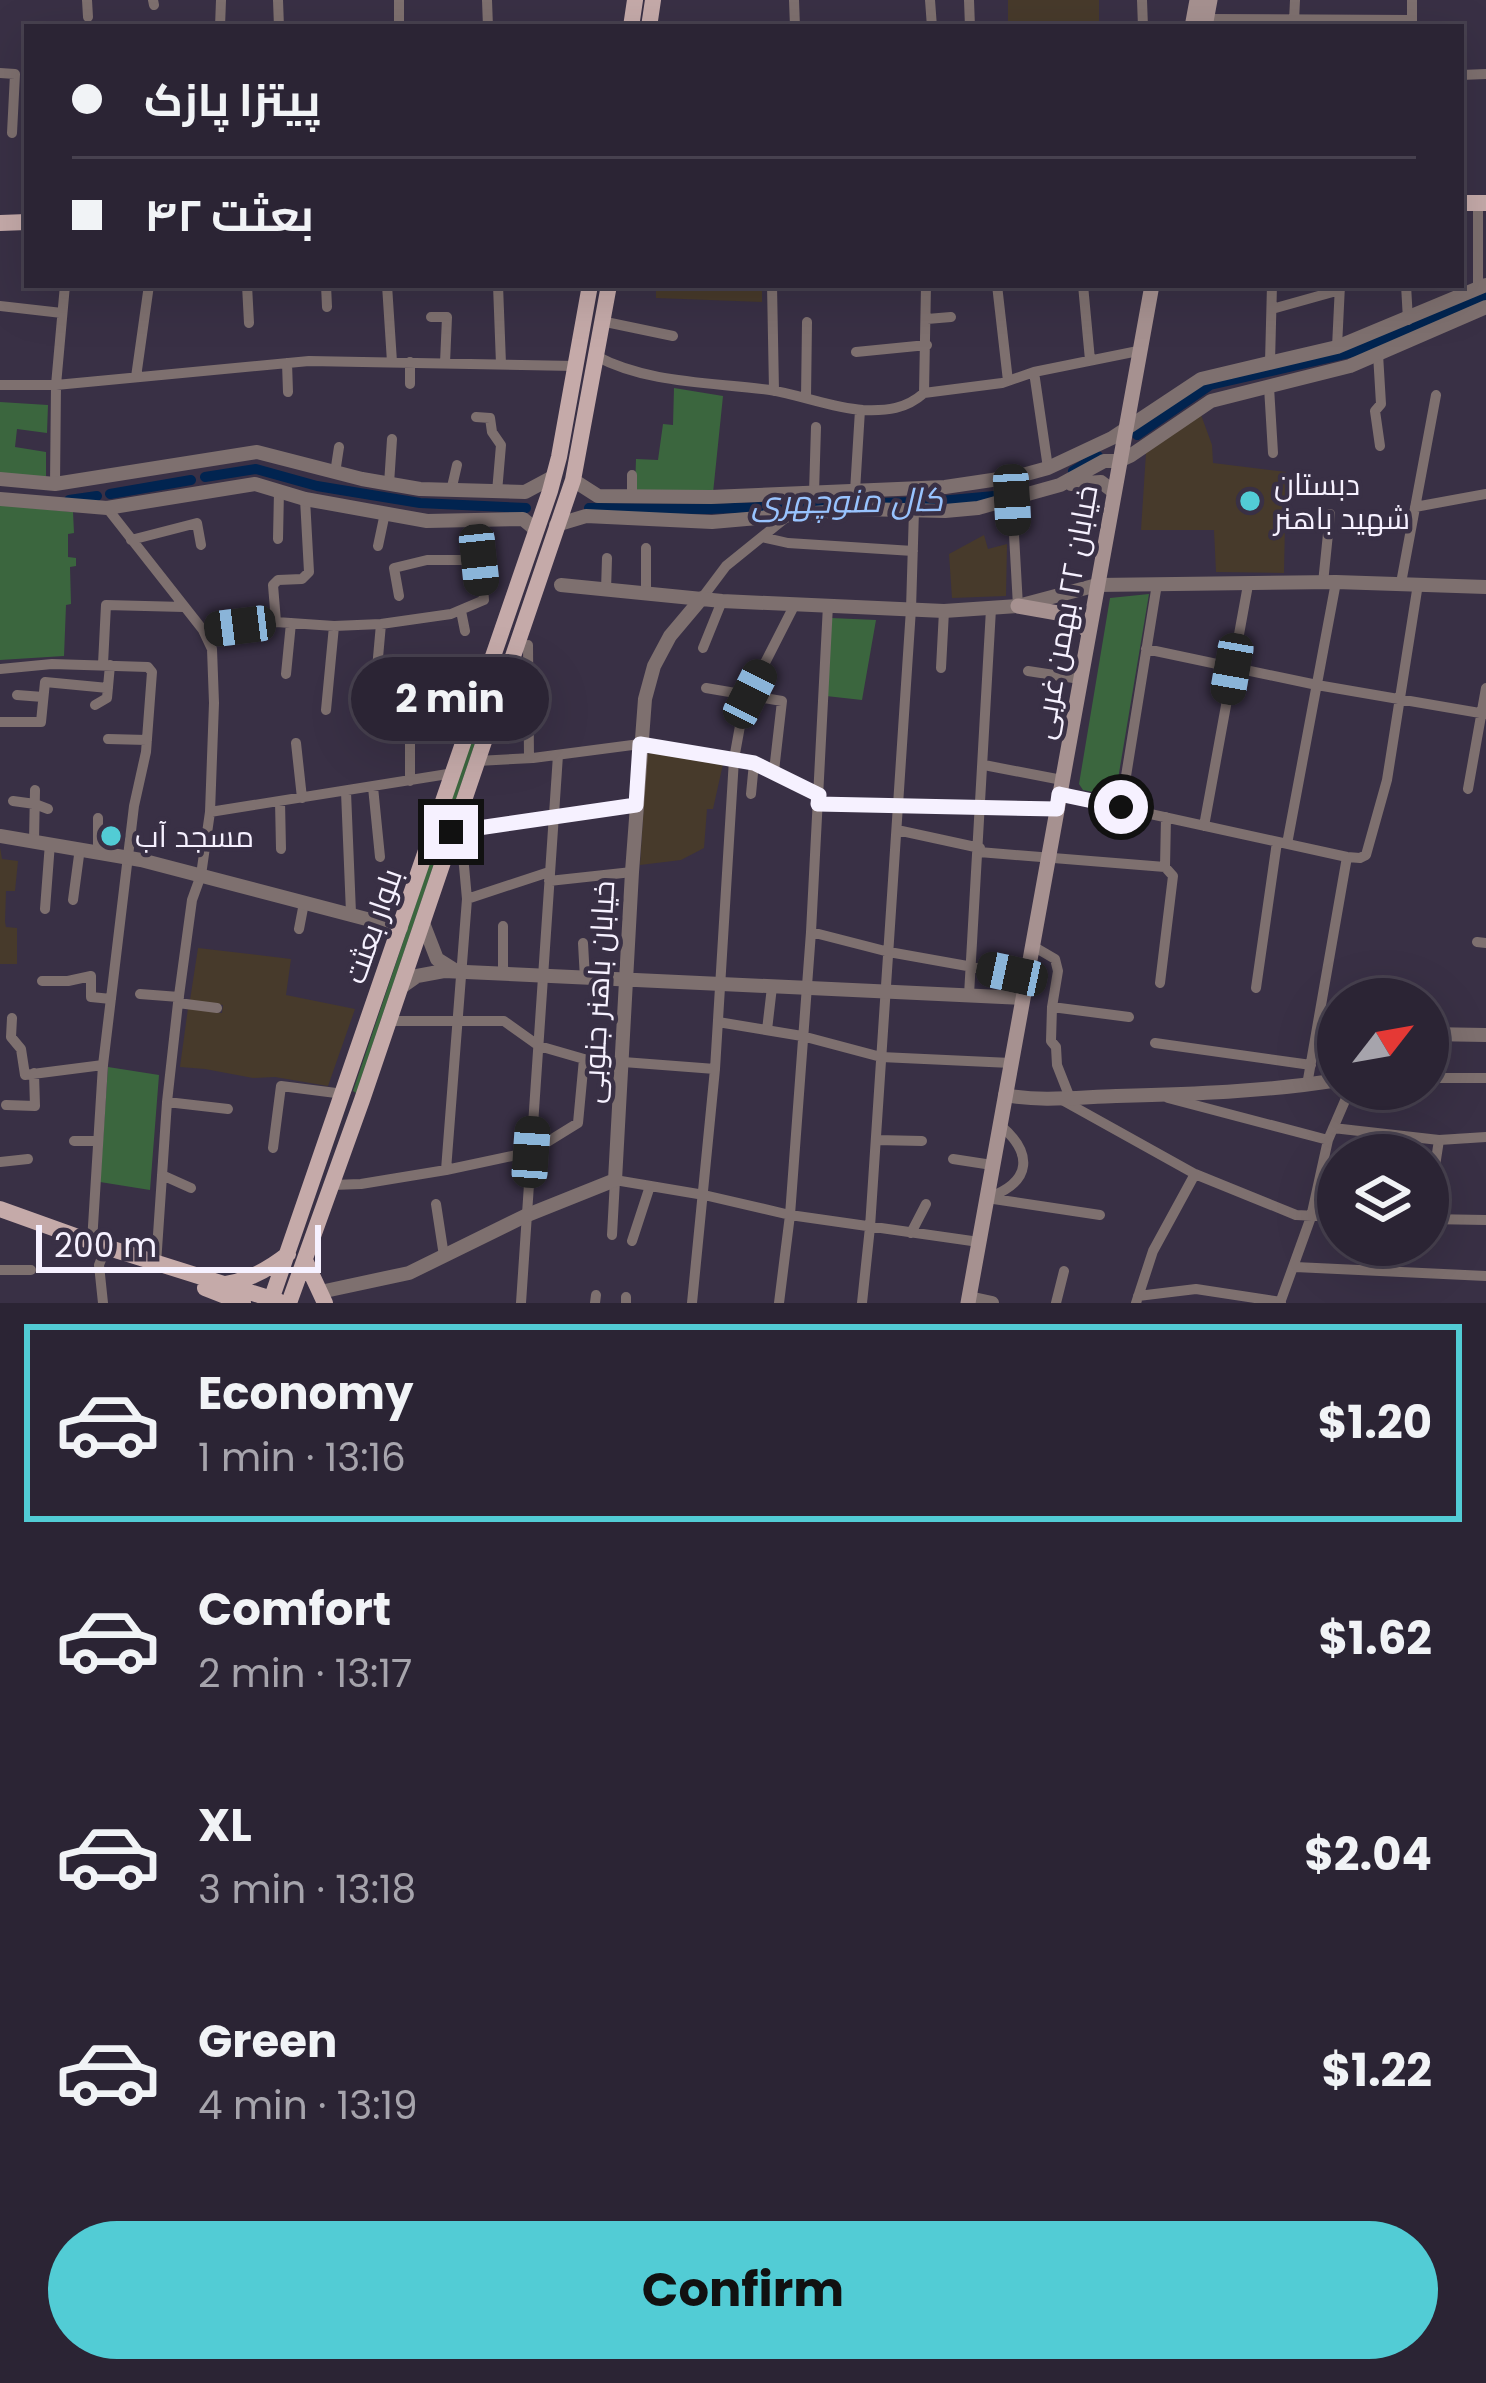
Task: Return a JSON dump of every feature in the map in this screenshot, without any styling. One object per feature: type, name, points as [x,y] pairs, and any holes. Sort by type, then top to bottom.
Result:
[{"type":"main road","points":[[1197,0],[1201,24]]},
{"type":"main road","points":[[1201,24],[1210,0]]},
{"type":"main road","name":"بلوار بعثت","points":[[297,1257],[353,1097],[389,1021],[476,761],[509,606],[553,477],[589,288]]},
{"type":"main road","name":"بلوار بعثت","points":[[278,1302],[332,1185],[401,928],[454,773],[573,480],[608,288]]},
{"type":"main road","name":"خیابان ۲۲ بهمن غربی","points":[[969,1300],[1151,288]]},
{"type":"main road","points":[[1018,606],[1069,615],[1088,632]]},
{"type":"main road","points":[[0,1209],[156,1264],[165,1273],[243,1303]]},
{"type":"main road","points":[[224,1294],[297,1257],[325,1297]]},
{"type":"main road","points":[[224,1294],[278,1302]]},
{"type":"street","points":[[87,0],[88,17]]},
{"type":"street","points":[[1294,21],[1295,0]]},
{"type":"street","points":[[1201,24],[1412,23],[1412,0]]},
{"type":"street","points":[[0,73],[15,74],[12,133]]},
{"type":"street","points":[[573,480],[598,496],[814,493],[964,486],[1048,468],[1124,430],[1202,379],[1337,347],[1482,287],[1475,203]]},
{"type":"street","points":[[55,484],[56,385],[65,288]]},
{"type":"street","points":[[136,377],[151,288]]},
{"type":"street","points":[[248,288],[249,323]]},
{"type":"street","points":[[326,288],[327,307]]},
{"type":"street","points":[[387,288],[392,362]]},
{"type":"street","points":[[772,288],[775,391]]},
{"type":"street","points":[[926,288],[932,397]]},
{"type":"street","points":[[997,288],[1008,381]]},
{"type":"street","points":[[1083,288],[1090,360]]},
{"type":"street","points":[[1270,362],[1272,288]]},
{"type":"street","points":[[1272,309],[1340,288],[1337,347]]},
{"type":"street","points":[[1406,288],[1408,320]]},
{"type":"street","points":[[498,289],[501,364]]},
{"type":"street","points":[[0,306],[62,314]]},
{"type":"street","points":[[1060,485],[1104,461],[1119,461],[1211,401],[1350,366],[1486,307]]},
{"type":"street","points":[[431,317],[447,317],[445,363]]},
{"type":"street","points":[[926,319],[951,317]]},
{"type":"street","points":[[601,321],[673,336]]},
{"type":"street","points":[[806,398],[807,322]]},
{"type":"street","points":[[856,352],[927,345]]},
{"type":"street","points":[[594,365],[775,391],[860,410],[898,408],[932,397],[993,389],[1034,372],[1138,351]]},
{"type":"street","points":[[1378,354],[1380,446]]},
{"type":"street","points":[[410,362],[410,384]]},
{"type":"street","points":[[0,385],[56,385],[287,363],[575,365]]},
{"type":"street","points":[[287,363],[288,392]]},
{"type":"street","points":[[1034,372],[1048,468]]},
{"type":"street","points":[[1269,387],[1273,454]]},
{"type":"street","points":[[1401,583],[1436,395]]},
{"type":"street","points":[[855,491],[860,410]]},
{"type":"street","points":[[476,417],[490,418],[501,445],[497,492]]},
{"type":"street","points":[[814,493],[816,427]]},
{"type":"street","points":[[389,484],[392,439]]},
{"type":"street","points":[[335,473],[339,447]]},
{"type":"street","points":[[0,479],[55,484],[257,452],[389,484],[451,491],[525,492],[553,477]]},
{"type":"street","points":[[197,461],[203,492]]},
{"type":"street","points":[[451,491],[457,465]]},
{"type":"street","points":[[632,476],[632,497]]},
{"type":"street","points":[[556,525],[586,517],[712,522],[860,508],[978,508],[1060,485],[1094,481],[1114,491]]},
{"type":"street","points":[[0,499],[106,508],[255,484],[305,499],[428,521],[523,519],[536,529]]},
{"type":"street","points":[[278,538],[279,491]]},
{"type":"street","points":[[1414,507],[1486,494]]},
{"type":"street","points":[[276,622],[275,582],[302,579],[309,572],[305,499]]},
{"type":"street","points":[[1012,500],[1018,606]]},
{"type":"street","points":[[106,508],[203,631],[212,649],[210,812],[179,1000],[156,1264]]},
{"type":"street","points":[[862,1303],[897,830],[914,510]]},
{"type":"street","points":[[378,546],[385,513]]},
{"type":"street","points":[[1256,988],[1317,685],[1330,582],[1330,514]]},
{"type":"street","points":[[702,598],[726,566],[789,515]]},
{"type":"street","points":[[478,520],[484,600]]},
{"type":"street","points":[[131,540],[197,523],[201,545]]},
{"type":"street","points":[[762,537],[913,551]]},
{"type":"street","points":[[646,548],[646,592]]},
{"type":"street","points":[[606,590],[607,559]]},
{"type":"street","points":[[399,596],[394,568],[428,560],[479,560]]},
{"type":"street","points":[[561,585],[722,601],[944,610],[1018,606],[1097,585],[1330,582],[1486,587]]},
{"type":"street","points":[[1121,807],[1157,584]]},
{"type":"street","points":[[984,765],[1060,794],[1360,858],[1366,855],[1387,780],[1418,584]]},
{"type":"street","points":[[1204,826],[1248,585]]},
{"type":"street","name":"خیابان باهنر جنوبی","points":[[615,1180],[645,699],[654,666],[670,636],[702,598]]},
{"type":"street","points":[[203,631],[276,622],[381,624],[461,611],[484,600],[509,606]]},
{"type":"street","points":[[703,648],[722,601]]},
{"type":"street","points":[[692,1303],[715,1069],[734,759],[745,704],[795,604]]},
{"type":"street","points":[[95,706],[107,698],[106,605],[184,608]]},
{"type":"street","points":[[779,1303],[812,932],[828,605]]},
{"type":"street","points":[[969,995],[992,609]]},
{"type":"street","points":[[941,668],[944,610]]},
{"type":"street","points":[[461,611],[465,631]]},
{"type":"street","points":[[286,674],[291,623]]},
{"type":"street","points":[[376,680],[381,624]]},
{"type":"street","points":[[326,710],[334,626]]},
{"type":"street","points":[[528,646],[529,758]]},
{"type":"street","points":[[1147,649],[1232,669],[1484,713]]},
{"type":"street","points":[[0,669],[106,664],[151,668],[147,740],[134,806],[103,1065],[98,1141],[103,1303]]},
{"type":"street","points":[[1028,671],[1080,679]]},
{"type":"street","points":[[0,722],[38,724],[43,684],[48,681],[108,688]]},
{"type":"street","points":[[706,688],[782,701],[774,771]]},
{"type":"street","points":[[1468,789],[1486,688]]},
{"type":"street","points":[[16,695],[44,697]]},
{"type":"street","points":[[410,716],[410,781]]},
{"type":"street","points":[[108,740],[147,740]]},
{"type":"street","points":[[296,743],[302,798]]},
{"type":"street","points":[[476,761],[640,744],[754,763],[819,799],[898,807],[982,807],[1060,794]]},
{"type":"street","points":[[521,1303],[558,755]]},
{"type":"street","points":[[751,794],[754,763]]},
{"type":"street","points":[[210,812],[454,773]]},
{"type":"street","points":[[373,787],[380,857]]},
{"type":"street","points":[[346,792],[351,913]]},
{"type":"street","points":[[13,801],[35,797]]},
{"type":"street","points":[[35,797],[48,809]]},
{"type":"street","points":[[34,841],[35,797]]},
{"type":"street","points":[[280,802],[281,849]]},
{"type":"street","points":[[451,832],[636,805]]},
{"type":"street","points":[[1160,983],[1172,876],[1165,867],[1166,817]]},
{"type":"street","points":[[98,818],[98,851]]},
{"type":"street","points":[[897,830],[979,850],[1165,867]]},
{"type":"street","points":[[446,1169],[467,899],[462,844],[451,832]]},
{"type":"street","points":[[0,836],[129,857],[401,928]]},
{"type":"street","points":[[45,909],[50,843]]},
{"type":"street","points":[[73,900],[80,848]]},
{"type":"street","points":[[1307,1085],[1347,857]]},
{"type":"street","points":[[467,899],[549,876],[632,872]]},
{"type":"street","points":[[299,929],[304,903]]},
{"type":"street","points":[[422,920],[437,959],[461,973]]},
{"type":"street","points":[[503,926],[503,975]]},
{"type":"street","points":[[812,932],[889,952],[1012,974]]},
{"type":"street","points":[[583,943],[585,979]]},
{"type":"street","points":[[1031,944],[1055,959],[1058,971],[1052,1041],[1057,1046],[1065,1098],[1196,1174],[1296,1215],[1317,1216]]},
{"type":"street","points":[[400,988],[424,973],[444,971],[1022,998]]},
{"type":"street","points":[[42,981],[91,976],[91,998],[111,999]]},
{"type":"street","points":[[767,1030],[772,987]]},
{"type":"street","points":[[140,994],[218,1008]]},
{"type":"street","points":[[1052,1006],[1129,1017]]},
{"type":"street","points":[[12,1018],[11,1037],[21,1049],[23,1073],[103,1065]]},
{"type":"street","points":[[389,1021],[504,1022],[539,1046],[584,1059],[715,1069]]},
{"type":"street","points":[[718,1022],[802,1036],[881,1058],[1010,1063]]},
{"type":"street","points":[[1449,1034],[1486,1035]]},
{"type":"street","points":[[1155,1043],[1310,1065]]},
{"type":"street","points":[[332,1185],[361,1184],[531,1152],[578,1123],[584,1059]]},
{"type":"street","points":[[6,1105],[35,1106],[34,1073]]},
{"type":"street","points":[[1449,1078],[1486,1078]]},
{"type":"street","points":[[1005,1095],[1155,1095],[1317,1083]]},
{"type":"street","points":[[273,1148],[280,1086],[353,1097]]},
{"type":"street","points":[[1155,1095],[1330,1134],[1340,1110]]},
{"type":"street","points":[[167,1102],[228,1109]]},
{"type":"street","points":[[987,1198],[1014,1187],[1022,1174],[1024,1160],[1017,1143],[1000,1125]]},
{"type":"street","points":[[1449,1139],[1486,1137]]},
{"type":"street","points":[[876,1140],[922,1141]]},
{"type":"street","points":[[74,1141],[98,1141]]},
{"type":"street","points":[[0,1162],[28,1159]]},
{"type":"street","points":[[953,1160],[992,1166]]},
{"type":"street","points":[[1196,1174],[1153,1251],[1137,1299],[1196,1288],[1280,1302],[1317,1190]]},
{"type":"street","points":[[162,1175],[191,1188]]},
{"type":"street","points":[[612,1235],[615,1180]]},
{"type":"street","points":[[325,1297],[409,1274],[525,1216],[615,1180],[870,1228],[979,1242]]},
{"type":"street","points":[[632,1241],[650,1186]]},
{"type":"street","points":[[987,1198],[1100,1216]]},
{"type":"street","points":[[436,1204],[444,1256]]},
{"type":"street","points":[[911,1232],[926,1204]]},
{"type":"street","points":[[1449,1219],[1486,1220]]},
{"type":"street","points":[[1295,1268],[1486,1276]]},
{"type":"street","points":[[0,1270],[31,1270]]},
{"type":"street","points":[[1056,1303],[1064,1270]]},
{"type":"street","points":[[969,1300],[992,1303]]},
{"type":"shaded area","points":[[1008,0],[1099,0],[1099,24],[1008,24]]},
{"type":"shaded area","points":[[656,288],[762,288],[762,302],[656,298]]},
{"type":"shaded area","points":[[1200,412],[1213,463],[1286,472],[1284,573],[1216,572],[1214,530],[1141,530],[1146,453]]},
{"type":"shaded area","points":[[984,535],[988,549],[1007,544],[1006,596],[952,598],[949,554]]},
{"type":"shaded area","points":[[652,751],[723,764],[713,809],[707,809],[704,848],[681,860],[640,865],[647,755]]},
{"type":"shaded area","points":[[0,847],[2,859],[18,861],[15,891],[6,891],[5,922],[6,927],[17,928],[17,964],[0,964]]},
{"type":"shaded area","points":[[198,948],[291,959],[286,995],[355,1009],[328,1086],[180,1067],[188,1008],[222,1013],[223,1005],[190,1000]]},
{"type":"green space","points":[[674,388],[723,396],[713,493],[635,490],[636,459],[658,460],[663,424],[673,425]]},
{"type":"green space","points":[[0,402],[48,405],[47,433],[17,429],[15,447],[46,452],[46,479],[0,473]]},
{"type":"green space","points":[[0,505],[73,512],[68,557],[76,558],[76,566],[70,567],[64,656],[0,660]]},
{"type":"green space","points":[[1149,594],[1116,791],[1108,795],[1083,790],[1079,784],[1110,598]]},
{"type":"green space","points":[[831,618],[876,620],[862,700],[826,696]]},
{"type":"green space","points":[[489,686],[483,719],[356,1093],[353,1091]]},
{"type":"green space","points":[[108,1067],[159,1075],[150,1190],[100,1182]]},
{"type":"waterway","name":"کال منوچهری","points":[[1137,435],[1210,385],[1354,352],[1486,295]]},
{"type":"waterway","name":"کال منوچهری","points":[[1073,471],[1098,456]]},
{"type":"waterway","name":"کال منوچهری","points":[[205,477],[256,469],[317,486],[420,503],[526,508]]},
{"type":"waterway","name":"کال منوچهری","points":[[110,494],[191,480]]},
{"type":"waterway","name":"کال منوچهری","points":[[589,508],[708,509],[1005,495]]},
{"type":"waterway","name":"کال منوچهری","points":[[69,500],[97,496]]},
{"type":"place","name":"دبستان شهید باهنر","points":[[1250,501]]},
{"type":"place","name":"مسجد آب","points":[[111,836]]},
{"type":"route","points":[[451,832],[636,805],[640,744],[754,763],[819,795],[818,804],[1057,809],[1059,794],[1121,807]]}]
